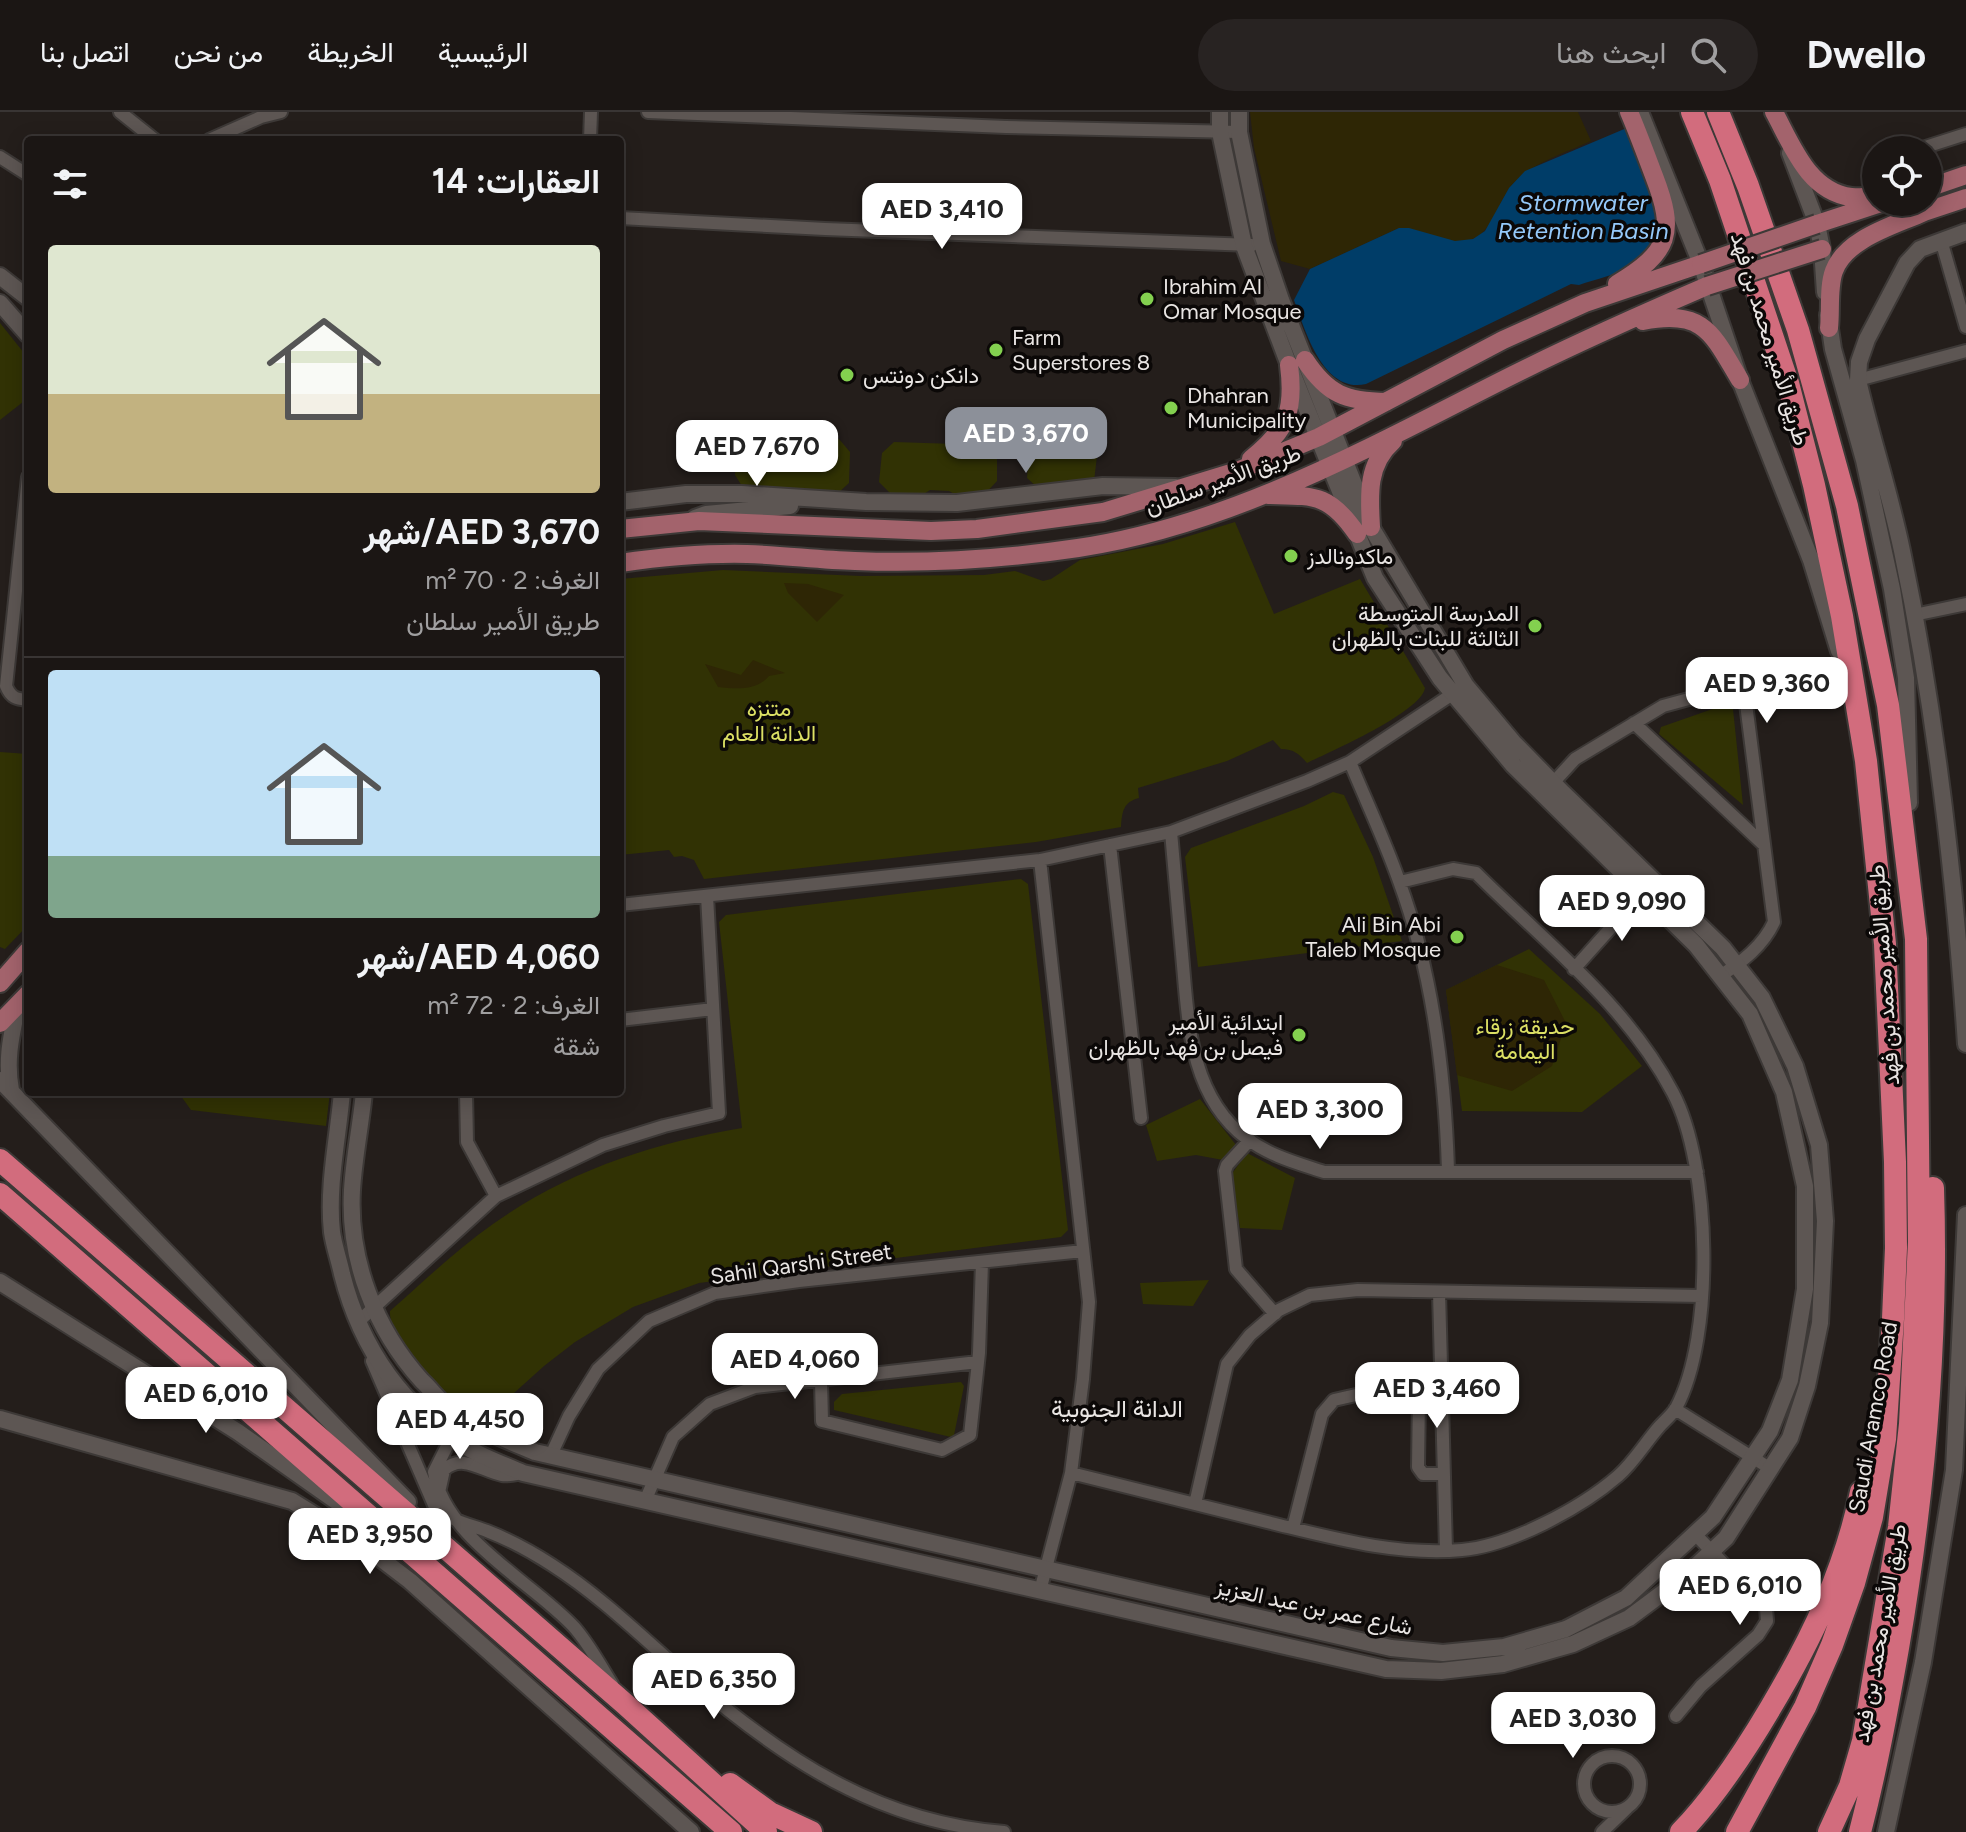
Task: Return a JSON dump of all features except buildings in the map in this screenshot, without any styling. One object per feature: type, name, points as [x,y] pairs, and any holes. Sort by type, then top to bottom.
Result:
[{"type":"highway","name":"طريق الأمير محمد بن فهد","points":[[1692,112],[1720,180],[1788,383],[1842,616],[1866,761],[1885,944],[1895,1162],[1895,1290],[1885,1439],[1872,1517],[1854,1583],[1832,1645],[1805,1707],[1737,1832]]},
{"type":"highway","name":"طريق الأمير محمد بن فهد","points":[[1718,112],[1748,186],[1798,330],[1847,506],[1888,705],[1916,939],[1919,1242],[1910,1424],[1899,1527],[1863,1741],[1850,1786],[1829,1832]]},
{"type":"highway","points":[[1860,1832],[1877,1769],[1913,1562],[1929,1415],[1935,1239],[1930,1059],[1916,939]]},
{"type":"highway","points":[[0,1160],[625,1704],[766,1832]]},
{"type":"highway","points":[[0,1194],[731,1832]]},
{"type":"highway","name":"Saudi Aramco Road","points":[[1681,1832],[1707,1802],[1751,1740],[1803,1652],[1829,1596],[1857,1516],[1874,1433],[1895,1290]]},
{"type":"highway","points":[[625,1704],[770,1813],[811,1832]]},
{"type":"highway","points":[[644,1756],[714,1832]]},
{"type":"highway","points":[[1674,1832],[1707,1802]]},
{"type":"main road","points":[[1585,303],[1639,271],[1657,253],[1667,228],[1666,206],[1629,112]]},
{"type":"main road","points":[[1774,112],[1806,172],[1822,184],[1851,197],[1862,197]]},
{"type":"main road","points":[[1942,183],[1966,175]]},
{"type":"main road","points":[[1942,206],[1966,198]]},
{"type":"main road","points":[[1817,224],[1862,209]]},
{"type":"main road","points":[[1822,249],[1913,216]]},
{"type":"main road","points":[[1829,328],[1833,272],[1842,257],[1860,242],[1915,216]]},
{"type":"main road","name":"طريق الأمير سلطان","points":[[624,529],[684,522],[881,530],[977,529],[1103,512],[1237,471],[1326,434],[1468,358],[1585,303],[1817,224]]},
{"type":"main road","name":"طريق الأمير سلطان","points":[[624,562],[663,557],[746,554],[854,561],[967,561],[1081,547],[1163,530],[1338,464],[1609,328],[1707,286],[1822,249]]},
{"type":"main road","points":[[1609,328],[1671,316],[1686,319],[1709,333],[1740,380]]},
{"type":"main road","points":[[1297,363],[1339,395],[1358,401],[1389,402]]},
{"type":"main road","points":[[1237,471],[1282,429],[1291,402],[1297,363]]},
{"type":"main road","points":[[1364,530],[1371,475],[1382,451],[1406,429]]},
{"type":"main road","points":[[1261,495],[1322,499],[1364,530]]},
{"type":"main road","points":[[4,975],[24,955]]},
{"type":"main road","points":[[0,1023],[23,999]]},
{"type":"street","points":[[120,112],[150,136]]},
{"type":"street","points":[[218,136],[261,117],[281,112]]},
{"type":"street","points":[[590,136],[591,112]]},
{"type":"street","points":[[648,112],[1006,127],[1239,132]]},
{"type":"street","points":[[1006,112],[1006,127]]},
{"type":"street","points":[[1220,112],[1220,132],[1244,246],[1326,434]]},
{"type":"street","points":[[1239,112],[1239,132],[1262,244],[1297,363]]},
{"type":"street","points":[[1640,112],[1701,264],[1740,380],[1811,560],[1840,654],[1866,761]]},
{"type":"street","points":[[1774,112],[1817,224],[1829,328],[1864,460],[1892,589],[1906,678],[1911,893]]},
{"type":"street","points":[[1942,142],[1966,134]]},
{"type":"street","points":[[0,157],[24,172]]},
{"type":"street","points":[[624,218],[1244,246],[1262,244]]},
{"type":"street","points":[[1966,232],[1920,249],[1907,263],[1867,339],[1859,362],[1858,380],[1901,547],[1960,888],[1966,1044]]},
{"type":"street","points":[[1941,240],[1966,327]]},
{"type":"street","points":[[0,276],[24,295]]},
{"type":"street","points":[[0,303],[24,322]]},
{"type":"street","points":[[1858,380],[1966,351]]},
{"type":"street","name":"شارع عمر بن عبد العزيز","points":[[364,1096],[352,1188],[353,1234],[366,1290],[405,1362],[450,1409],[486,1432],[551,1455],[654,1480],[1391,1648],[1443,1653],[1504,1647],[1566,1629],[1626,1598],[1713,1517],[1770,1431],[1790,1380],[1805,1289],[1805,1186],[1784,1092],[1750,1014],[1696,945],[1513,765],[1375,578],[1364,530],[1326,434]]},
{"type":"street","points":[[624,502],[686,494],[742,494],[840,501],[957,503],[1103,486],[1185,488]]},
{"type":"street","points":[[684,522],[706,514],[840,501]]},
{"type":"street","points":[[24,528],[6,686],[9,694],[24,700]]},
{"type":"street","points":[[1914,615],[1966,604]]},
{"type":"street","points":[[1553,783],[1575,759],[1663,706],[1733,687],[1745,696],[1774,922],[1767,938],[1720,976]]},
{"type":"street","points":[[360,1329],[383,1371],[427,1418],[469,1449],[523,1473],[1386,1669],[1441,1671],[1503,1664],[1573,1644],[1629,1618],[1684,1577],[1726,1538],[1790,1438],[1807,1386],[1820,1323],[1825,1221],[1819,1145],[1795,1066],[1762,998],[1737,965],[1662,886],[1459,690],[1350,762],[1294,787],[1171,832],[1040,860],[624,905]]},
{"type":"street","points":[[1634,723],[1764,845]]},
{"type":"street","points":[[1350,762],[1400,882],[1426,978],[1439,1044],[1446,1104],[1448,1170]]},
{"type":"street","points":[[1171,832],[1190,1037],[1199,1070],[1214,1104],[1250,1140],[1279,1158],[1324,1172],[1697,1172]]},
{"type":"street","points":[[1110,845],[1141,1118]]},
{"type":"street","points":[[1040,860],[1089,1302],[1071,1473],[1040,1591]]},
{"type":"street","points":[[1071,1473],[1364,1545],[1462,1550],[1494,1544],[1547,1521],[1586,1499],[1618,1476],[1675,1409],[1694,1356],[1702,1296],[1702,1198],[1675,1096],[1656,1063],[1609,1001],[1476,873],[1453,869],[1400,882]]},
{"type":"street","points":[[1574,969],[1642,893]]},
{"type":"street","points":[[360,1329],[375,1309],[496,1196],[603,1145],[719,1113],[707,896]]},
{"type":"street","points":[[23,999],[9,1045],[5,1085],[383,1478],[568,1655]]},
{"type":"street","points":[[624,1020],[713,1009]]},
{"type":"street","points":[[342,1096],[332,1195],[332,1234],[349,1300],[434,1505],[444,1516],[517,1544],[602,1600],[761,1738],[812,1771],[892,1809],[939,1823],[1004,1832]]},
{"type":"street","points":[[466,1096],[467,1142],[496,1196]]},
{"type":"street","points":[[1250,1140],[1225,1171],[1236,1269],[1275,1314]]},
{"type":"street","points":[[1886,1832],[1923,1662],[1954,1470],[1966,1215]]},
{"type":"street","name":"Sahil Qarshi Street","points":[[551,1455],[569,1416],[598,1369],[649,1321],[715,1293],[1083,1251]]},
{"type":"street","points":[[821,1381],[822,1421],[942,1450],[970,1435],[978,1362],[982,1262]]},
{"type":"street","points":[[0,1282],[238,1432],[426,1566]]},
{"type":"street","points":[[1195,1504],[1227,1364],[1250,1335],[1275,1314],[1310,1295],[1358,1290],[1702,1296]]},
{"type":"street","points":[[1439,1292],[1446,1550]]},
{"type":"street","points":[[645,1501],[673,1437],[710,1404],[755,1387],[978,1362]]},
{"type":"street","points":[[1293,1528],[1322,1414],[1334,1400],[1356,1395],[1442,1396]]},
{"type":"street","points":[[1419,1395],[1418,1467],[1423,1474],[1444,1474]]},
{"type":"street","points":[[450,1409],[452,1436],[434,1472],[440,1491],[457,1521],[574,1627],[625,1704]]},
{"type":"street","points":[[1675,1409],[1771,1469]]},
{"type":"street","points":[[0,1419],[292,1501],[363,1545],[410,1581],[691,1832]]},
{"type":"street","points":[[440,1491],[444,1470],[458,1462],[507,1476],[523,1473]]},
{"type":"street","points":[[1676,1716],[1701,1686],[1758,1635],[1767,1621],[1766,1608],[1695,1534]]},
{"type":"street","points":[[1602,1832],[1627,1807],[1639,1793],[1638,1775],[1627,1760],[1609,1756],[1592,1765],[1584,1781],[1588,1799],[1603,1811],[1615,1812],[1627,1807]]},
{"type":"street","points":[[1602,1832],[1603,1811]]},
{"type":"green space","points":[[0,323],[24,353],[24,401],[0,420]]},
{"type":"green space","points":[[1091,430],[1100,431],[1094,481],[1038,488],[1027,478],[1029,456],[1042,446],[1086,447]]},
{"type":"green space","points":[[751,436],[839,439],[850,452],[849,483],[837,494],[742,486],[735,475],[737,446]]},
{"type":"green space","points":[[894,442],[986,445],[997,455],[997,481],[983,496],[962,498],[949,491],[930,490],[916,499],[897,500],[879,482],[882,453]]},
{"type":"green space","name":"متنزه الدانة العام","points":[[1235,522],[1274,614],[1360,579],[1425,688],[1420,698],[1373,730],[1307,763],[1296,753],[1281,749],[1273,740],[1227,761],[1138,788],[1139,798],[1124,808],[1121,827],[1036,842],[704,879],[694,860],[674,857],[669,850],[624,855],[624,579],[723,570],[861,576],[984,575],[1015,571],[1043,581],[1080,560],[1163,544]]},
{"type":"green space","points":[[1724,705],[1733,709],[1743,805],[1659,734],[1661,727]]},
{"type":"green space","points":[[0,752],[24,754],[24,929],[5,949],[0,947]]},
{"type":"green space","points":[[1333,792],[1344,795],[1373,857],[1402,941],[1198,967],[1185,857],[1191,848]]},
{"type":"green space","points":[[1021,879],[1028,884],[1068,1230],[1061,1237],[699,1283],[633,1307],[575,1342],[484,1420],[456,1404],[411,1358],[399,1341],[390,1311],[493,1224],[551,1189],[612,1162],[676,1142],[742,1128],[719,922],[726,915]]},
{"type":"green space","name":"حديقة زرقاء اليمامة","points":[[1529,949],[1600,1014],[1642,1066],[1582,1112],[1462,1111],[1446,990]]},
{"type":"green space","points":[[181,1096],[330,1096],[326,1126],[191,1110]]},
{"type":"green space","points":[[1200,1099],[1236,1145],[1223,1160],[1196,1155],[1157,1161],[1146,1125]]},
{"type":"green space","points":[[1247,1153],[1295,1178],[1282,1230],[1240,1228],[1231,1175]]},
{"type":"green space","points":[[1209,1280],[1193,1306],[1143,1304],[1140,1283]]},
{"type":"green space","points":[[961,1382],[964,1386],[954,1435],[951,1437],[834,1410],[834,1402],[842,1394]]},
{"type":"sand","points":[[1250,112],[1578,112],[1591,141],[1538,165],[1519,178],[1506,193],[1487,227],[1474,239],[1449,240],[1399,228],[1310,269],[1281,261],[1254,148]]},
{"type":"sand","points":[[784,583],[808,584],[844,595],[817,622],[788,593]]},
{"type":"sand","points":[[753,660],[785,673],[769,676],[752,687],[718,687],[705,664],[741,675]]},
{"type":"sand","points":[[1497,965],[1544,980],[1566,1023],[1552,1066],[1512,1091],[1457,1075],[1446,990]]},
{"type":"water","name":"Stormwater Retention Basin","points":[[1629,127],[1650,180],[1656,218],[1654,236],[1646,252],[1632,265],[1579,285],[1571,284],[1366,384],[1351,384],[1327,370],[1310,342],[1294,300],[1310,269],[1399,228],[1455,241],[1473,239],[1485,231],[1509,188],[1525,171]]},
{"type":"place","name":"Ibrahim Al Omar Mosque","points":[[1147,299]]},
{"type":"place","name":"Farm Superstores 8","points":[[996,350]]},
{"type":"place","name":"دانكن دونتس","points":[[847,375]]},
{"type":"place","name":"Dhahran Municipality","points":[[1171,408]]},
{"type":"place","name":"ماكدونالدز","points":[[1291,556]]},
{"type":"place","name":"المدرسة المتوسطة الثالثة للبنات بالظهران","points":[[1535,626]]},
{"type":"place","name":"Ali Bin Abi Taleb Mosque","points":[[1457,937]]},
{"type":"place","name":"ابتدائية الأمير فيصل بن فهد بالظهران","points":[[1299,1035]]},
{"type":"district","name":"الدانة الجنوبية","points":[[1117,1408]]}]
